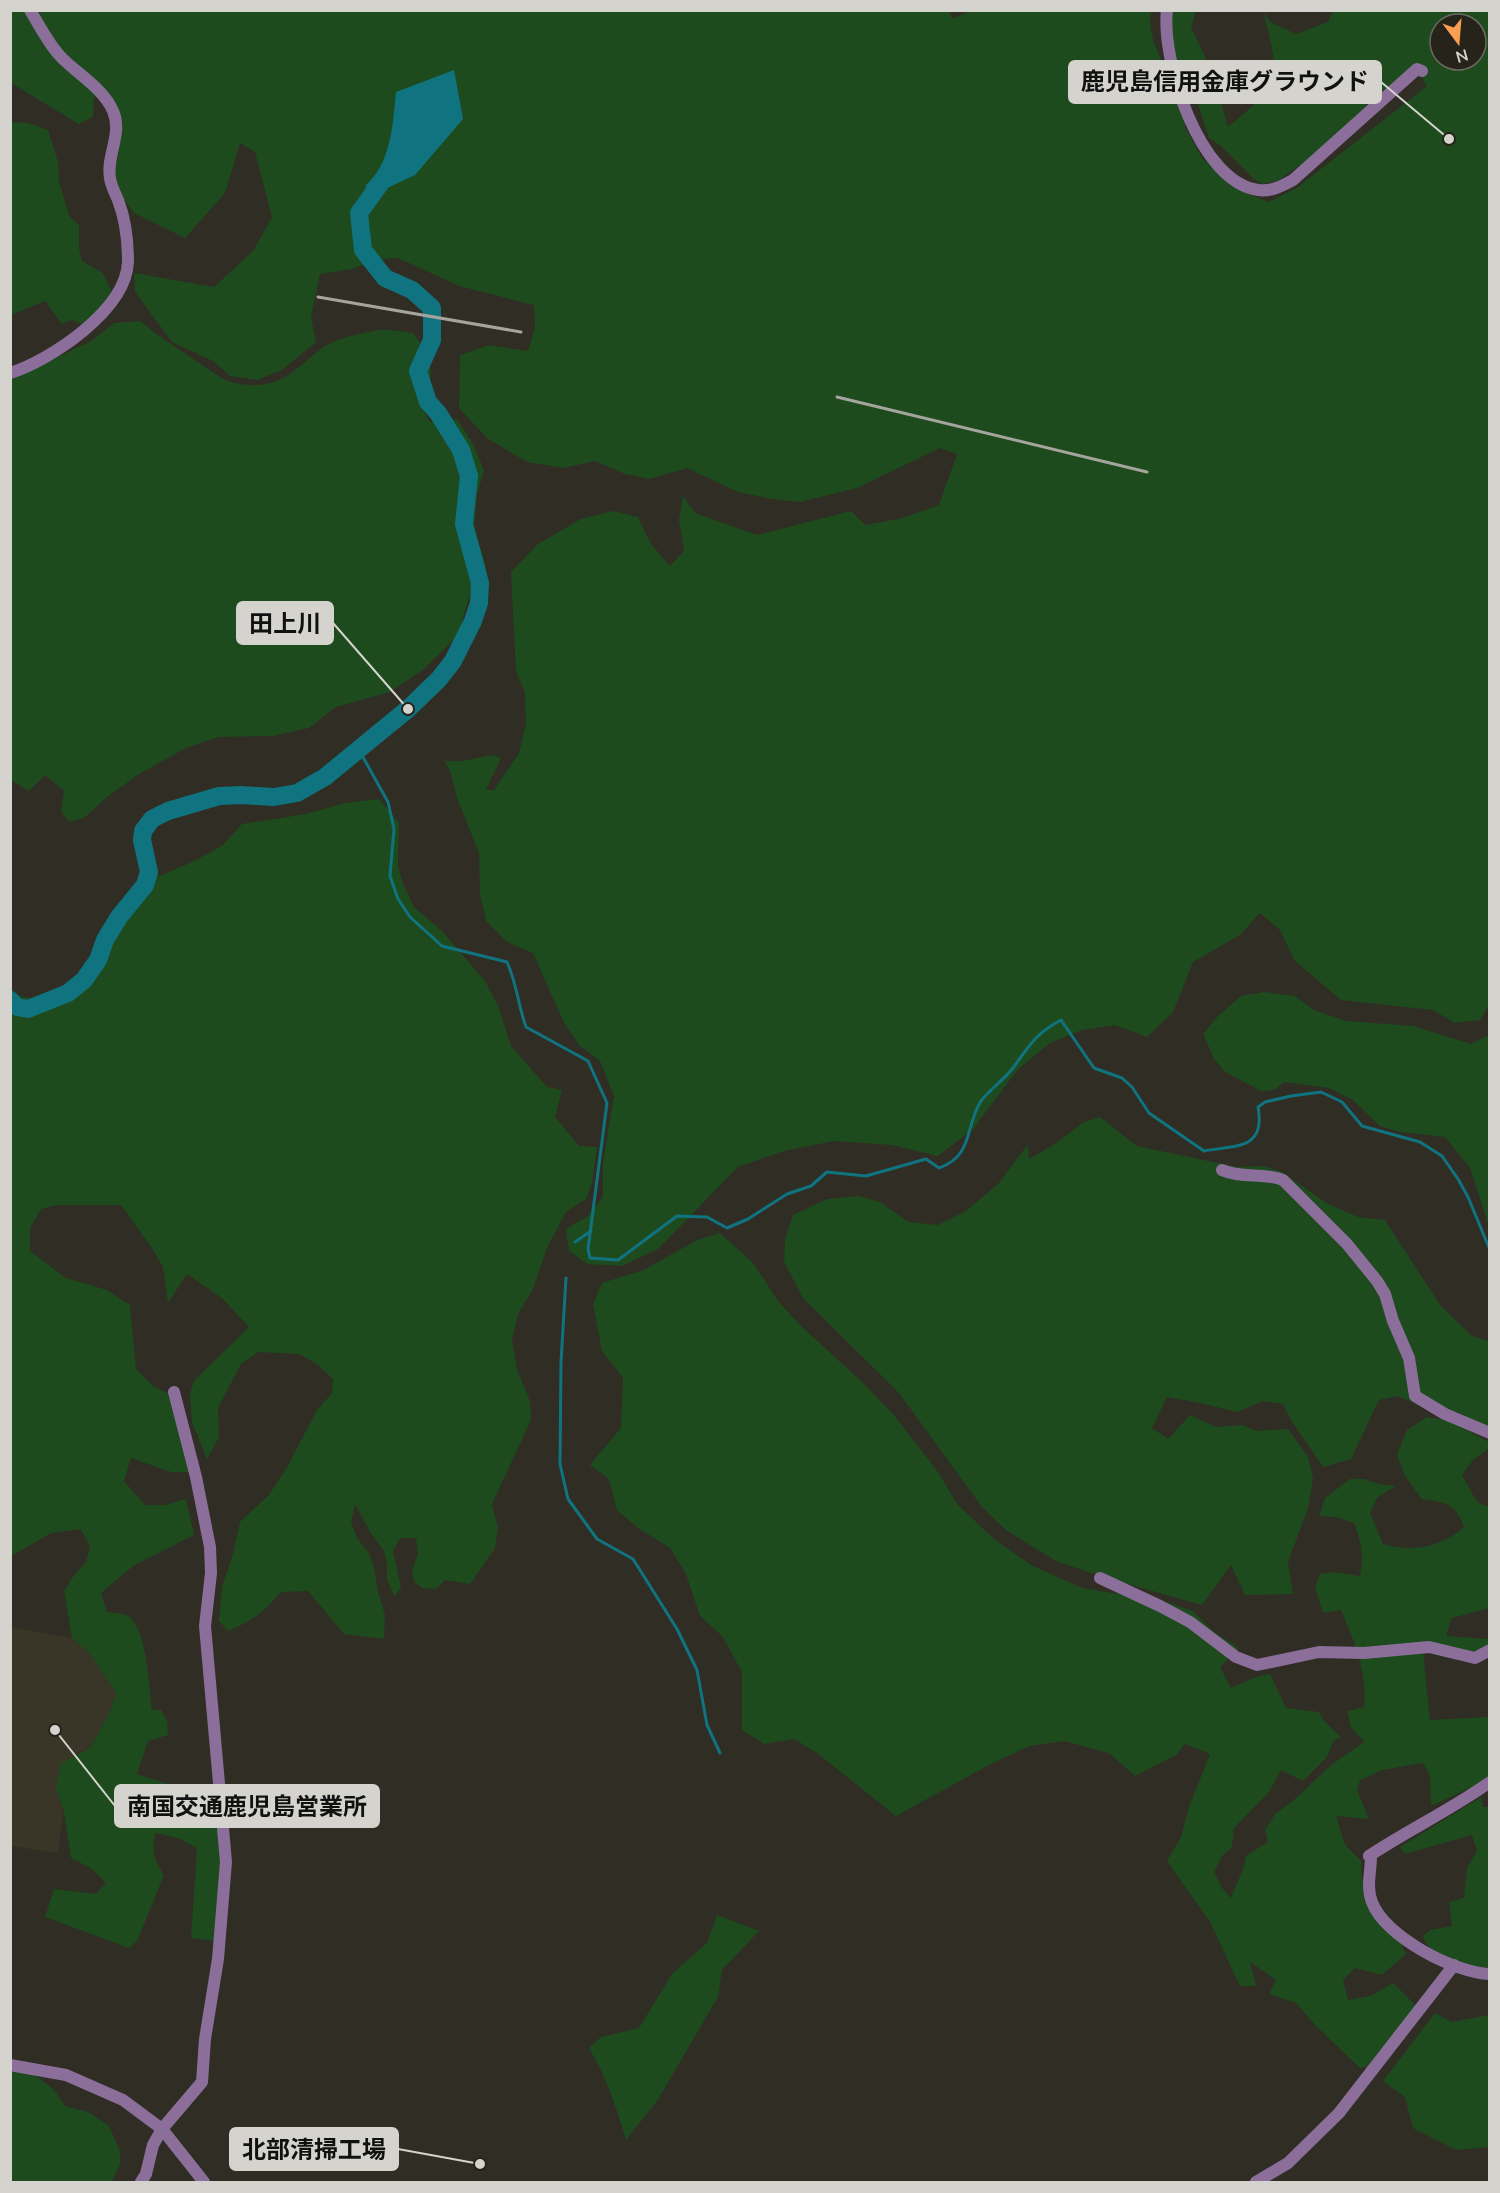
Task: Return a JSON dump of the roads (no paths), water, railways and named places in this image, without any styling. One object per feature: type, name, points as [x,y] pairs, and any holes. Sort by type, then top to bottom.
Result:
[{"type":"street","points":[[10,373],[27,368],[71,340],[98,318],[120,290],[128,265],[125,231],[118,201],[109,177],[117,128],[114,114],[108,101],[59,54],[30,10]]},
{"type":"street","points":[[1167,10],[1167,47],[1179,93],[1189,119],[1207,152],[1222,169],[1237,181],[1253,189],[1272,189],[1293,180],[1417,69],[1422,71]]},
{"type":"street","points":[[1222,1170],[1238,1175],[1271,1175],[1282,1180],[1291,1188],[1347,1244],[1377,1281],[1409,1358],[1415,1396],[1445,1414],[1490,1433]]},
{"type":"street","points":[[141,2182],[146,2174],[153,2145],[162,2129],[202,2082],[205,2039],[218,1959],[226,1862],[205,1626],[211,1573],[210,1547],[196,1477],[174,1392]]},
{"type":"street","points":[[1101,1578],[1160,1606],[1190,1623],[1236,1657],[1257,1665],[1319,1652],[1364,1653],[1429,1647],[1475,1658],[1490,1650]]},
{"type":"street","points":[[1490,1782],[1369,1856],[1371,1856],[1371,1870],[1368,1889],[1372,1904],[1381,1918],[1398,1934],[1454,1965],[1490,1974]]},
{"type":"street","points":[[1256,2182],[1288,2163],[1339,2113],[1454,1965]]},
{"type":"street","points":[[10,2065],[53,2071],[123,2100],[162,2129],[204,2182]]},
{"type":"water","points":[[454,70],[463,119],[415,175],[381,191],[365,186],[380,167],[389,143],[396,92]]},
{"type":"waterway","points":[[10,1000],[17,1007],[28,1009],[68,993],[84,980],[98,960],[105,940],[119,917],[145,885],[149,872],[142,840],[143,831],[152,819],[168,811],[219,796],[274,797],[297,793],[325,777],[408,709],[439,679],[453,661],[473,621],[479,603],[480,583],[464,524],[469,476],[461,450],[438,413],[428,402],[418,371],[432,340],[432,308],[412,290],[385,278],[363,250],[359,213],[380,184]]},
{"type":"waterway","points":[[359,750],[388,802],[394,829],[390,876],[398,899],[410,917],[442,946],[507,962],[526,1027],[588,1061],[607,1103],[588,1249],[590,1258],[618,1260],[677,1216],[707,1217],[727,1228],[748,1219],[787,1194],[811,1186],[827,1172],[866,1176],[926,1159],[939,1168],[950,1163],[963,1148],[981,1101],[1009,1072],[1039,1035],[1061,1020],[1094,1068],[1122,1078],[1132,1087],[1149,1113],[1204,1151],[1237,1146],[1253,1138],[1259,1121],[1258,1107],[1265,1102],[1321,1092],[1342,1102],[1362,1126],[1420,1142],[1442,1156],[1458,1179],[1490,1250]]},
{"type":"waterway","points":[[575,1242],[591,1231]]},
{"type":"waterway","points":[[566,1278],[561,1362],[560,1464],[568,1499],[597,1539],[633,1559],[677,1629],[697,1670],[707,1725],[720,1753]]},
{"type":"railway","points":[[318,297],[521,332]]},
{"type":"railway","points":[[837,397],[1147,472]]},
{"type":"place","name":"鹿児島信用金庫グラウンド","points":[[1449,139]]},
{"type":"place","name":"田上川","points":[[408,709]]},
{"type":"place","name":"南国交通鹿児島営業所","points":[[55,1730]]},
{"type":"place","name":"北部清掃工場","points":[[480,2164]]}]
